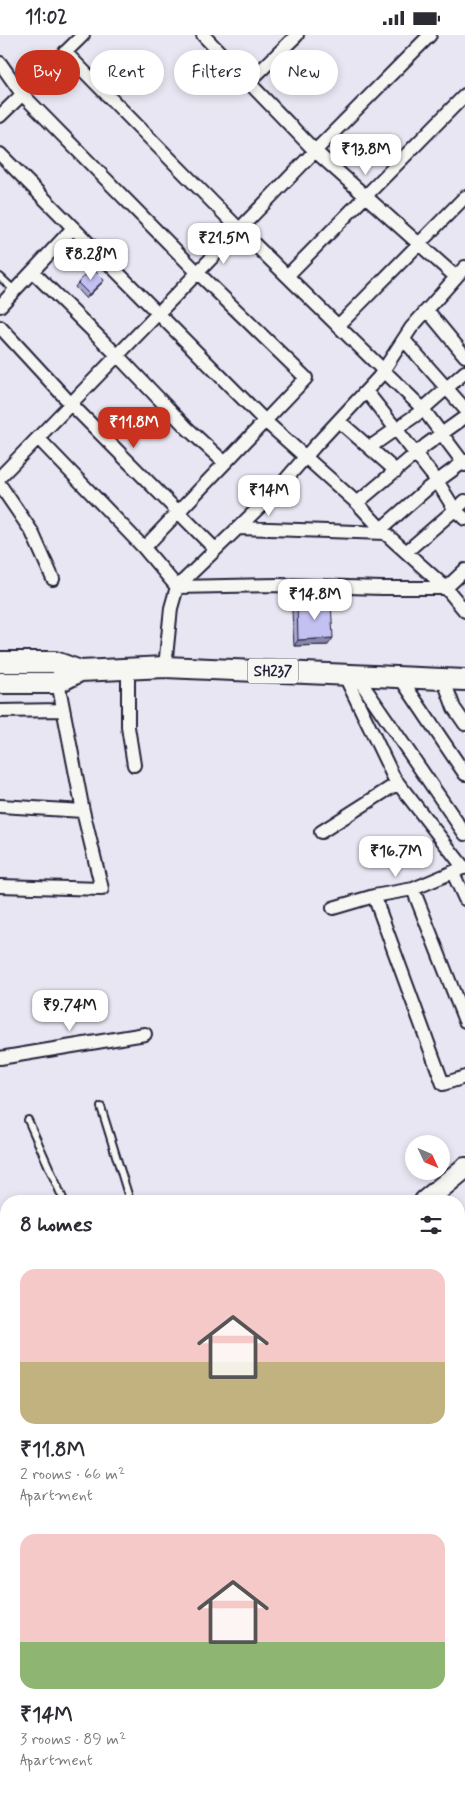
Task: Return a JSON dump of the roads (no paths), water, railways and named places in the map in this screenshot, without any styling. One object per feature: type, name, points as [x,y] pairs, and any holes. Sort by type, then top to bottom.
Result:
[{"type":"main road","name":"SH237","points":[[0,662],[55,662],[80,671],[164,667],[465,680]]},
{"type":"main road","name":"SH237","points":[[0,683],[57,683],[80,671]]},
{"type":"main road","points":[[432,1195],[465,1168]]},
{"type":"main road","points":[[448,1195],[465,1181]]},
{"type":"street","points":[[67,50],[83,35]]},
{"type":"street","points":[[203,35],[218,50]]},
{"type":"street","points":[[260,71],[297,35]]},
{"type":"street","points":[[0,477],[239,229],[430,35]]},
{"type":"street","points":[[0,63],[15,84]]},
{"type":"street","points":[[80,67],[239,229],[422,409],[464,463],[437,481],[383,531],[238,528]]},
{"type":"street","points":[[260,94],[315,151],[456,277]]},
{"type":"street","points":[[0,116],[21,95]]},
{"type":"street","points":[[23,95],[198,273],[306,378],[144,548]]},
{"type":"street","points":[[287,276],[465,95]]},
{"type":"street","points":[[0,154],[265,421],[304,458],[357,503],[383,531],[446,588],[465,611]]},
{"type":"street","points":[[338,326],[465,197]]},
{"type":"street","points":[[0,306],[73,228]]},
{"type":"street","points":[[164,667],[171,608],[177,587],[274,493],[384,372],[411,328],[465,267]]},
{"type":"street","points":[[33,272],[187,428],[225,463]]},
{"type":"street","points":[[428,310],[465,356]]},
{"type":"street","points":[[0,327],[71,404],[215,549]]},
{"type":"street","points":[[404,340],[465,409]]},
{"type":"street","points":[[370,447],[422,409],[465,372]]},
{"type":"street","points":[[366,391],[437,481],[460,506],[465,519]]},
{"type":"street","points":[[357,503],[442,433],[465,417]]},
{"type":"street","points":[[338,421],[396,471]]},
{"type":"street","points":[[38,438],[144,548],[177,587]]},
{"type":"street","points":[[0,485],[32,532],[53,579]]},
{"type":"street","points":[[406,552],[460,506]]},
{"type":"street","points":[[177,587],[279,585],[446,588],[465,570]]},
{"type":"street","points":[[0,886],[102,889],[62,711],[55,662]]},
{"type":"street","points":[[128,670],[128,727],[134,765]]},
{"type":"street","points":[[350,674],[388,767],[460,869],[465,899]]},
{"type":"street","points":[[350,674],[465,834]]},
{"type":"street","points":[[399,676],[465,774]]},
{"type":"street","points":[[443,678],[454,708],[465,724]]},
{"type":"street","points":[[0,711],[62,711]]},
{"type":"street","points":[[321,832],[398,783]]},
{"type":"street","points":[[0,807],[83,811]]},
{"type":"street","points":[[333,908],[413,889],[460,869]]},
{"type":"street","points":[[413,889],[465,1021]]},
{"type":"street","points":[[374,897],[443,1084],[465,1077]]},
{"type":"street","points":[[0,1058],[145,1034]]},
{"type":"lane","points":[[0,277],[15,291]]},
{"type":"lane","points":[[101,1107],[128,1195]]},
{"type":"lane","points":[[28,1120],[61,1195]]}]
